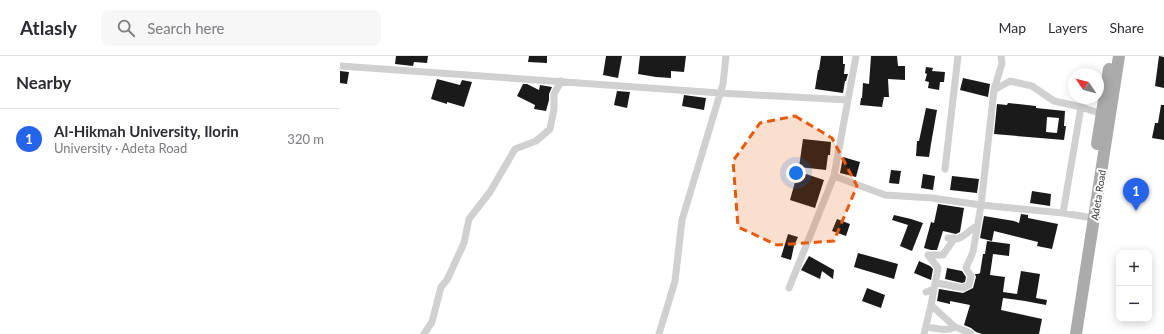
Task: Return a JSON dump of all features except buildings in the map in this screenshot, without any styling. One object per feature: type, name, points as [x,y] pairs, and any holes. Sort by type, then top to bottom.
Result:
[{"type":"main road","name":"Adeta Road","points":[[1069,334],[1111,56]]},
{"type":"main road","name":"Adeta Road","points":[[1076,334],[1119,56]]},
{"type":"street","points":[[659,334],[675,281],[682,220],[723,84],[726,56]]},
{"type":"street","points":[[789,288],[834,176],[856,56]]},
{"type":"street","points":[[945,169],[958,56]]},
{"type":"street","points":[[935,282],[963,288],[969,285],[971,276],[966,268],[972,252],[981,206],[994,90],[1002,63],[1001,56]]},
{"type":"street","points":[[340,66],[720,93],[848,100]]},
{"type":"street","points":[[424,334],[432,322],[441,288],[447,280],[464,243],[469,219],[490,192],[515,149],[536,140],[550,129],[554,109],[554,94],[561,81]]},
{"type":"street","points":[[994,90],[1010,81],[1032,86],[1054,101],[1102,114]]},
{"type":"street","points":[[1063,214],[1080,107]]},
{"type":"street","points":[[834,176],[885,195],[932,198],[981,206],[1087,217]]},
{"type":"street","points":[[955,328],[951,330],[925,330],[938,268],[928,255],[943,255],[952,242],[951,238],[960,238],[977,226]]},
{"type":"street","points":[[926,292],[935,282],[942,269]]},
{"type":"street","points":[[931,305],[955,328],[971,334]]},
{"type":"highlighted area","points":[[795,116],[832,138],[857,186],[834,241],[777,245],[738,227],[733,161],[760,123]]},
{"type":"place","name":"Al-Hikmah University, Ilorin","points":[[1136,211]]}]
